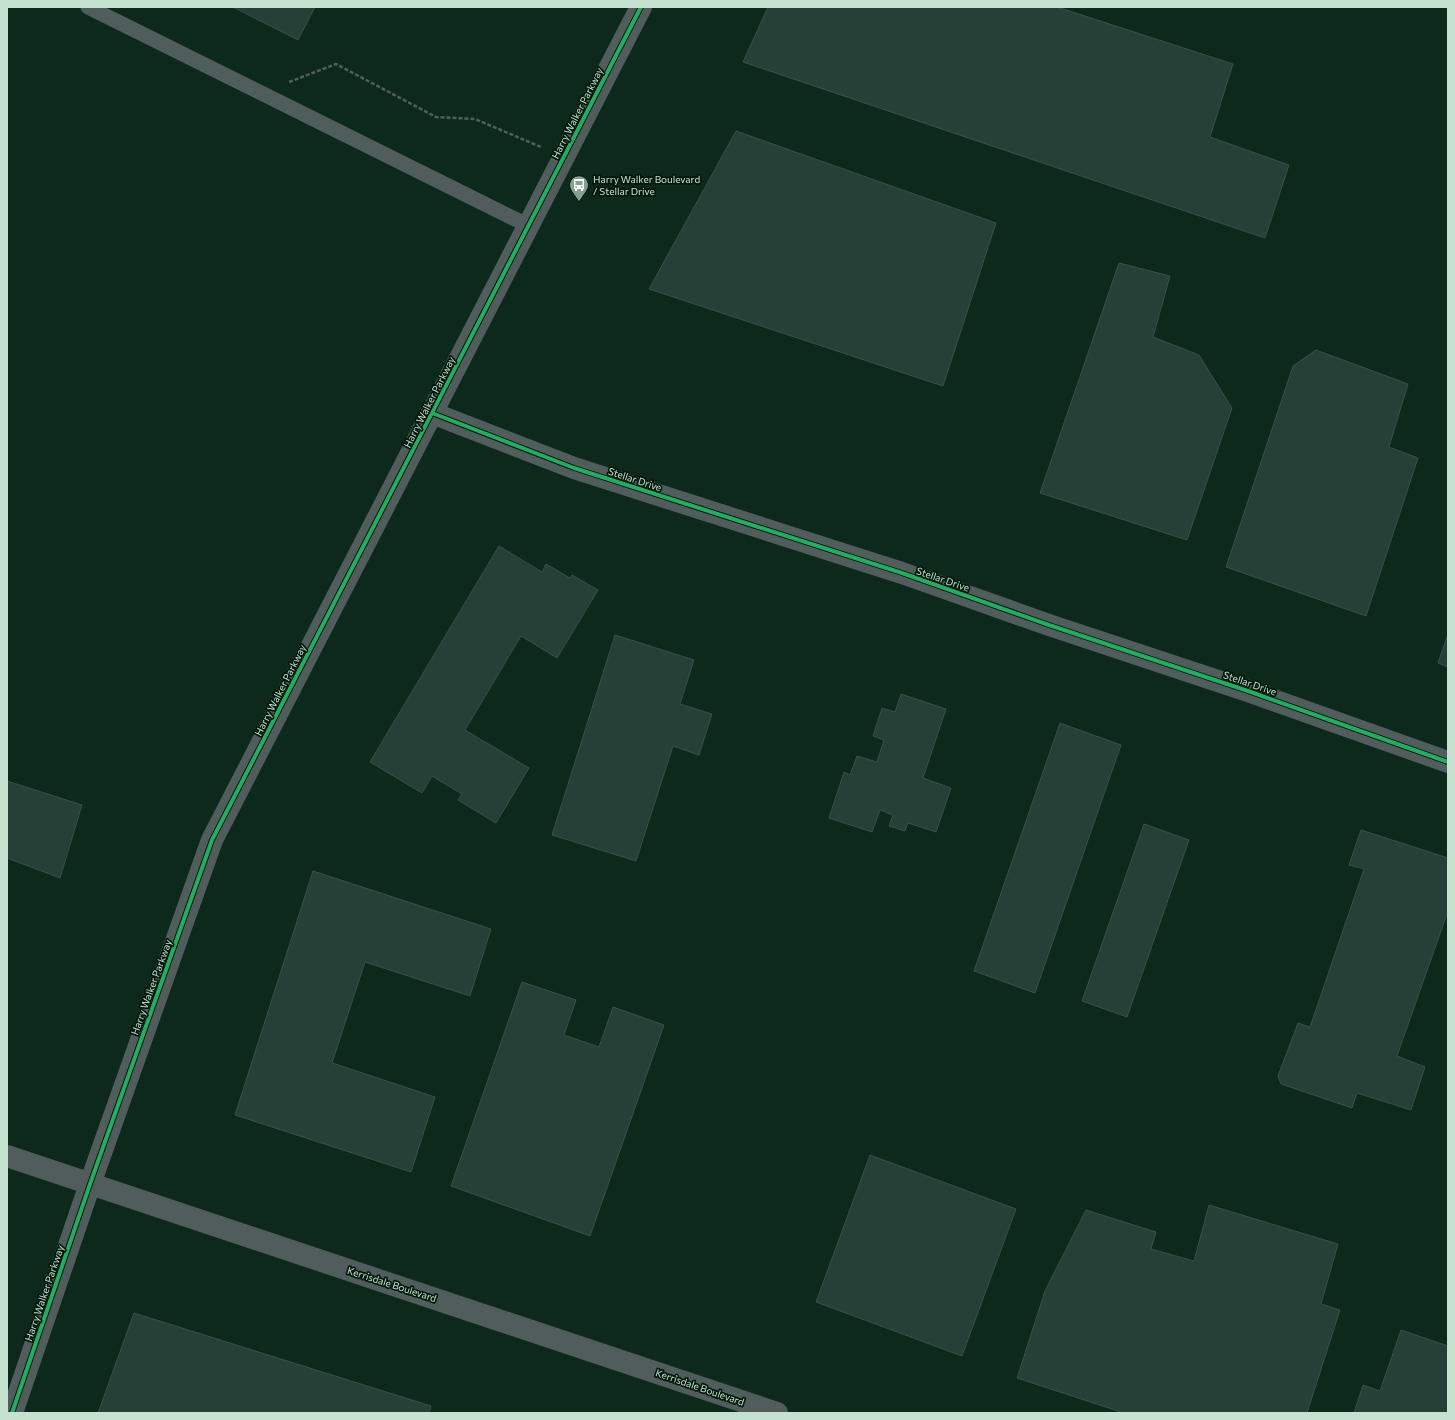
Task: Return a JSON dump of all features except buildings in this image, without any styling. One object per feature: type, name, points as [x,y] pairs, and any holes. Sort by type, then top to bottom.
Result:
[{"type":"street","name":"Harry Walker Parkway","points":[[12,1413],[90,1184],[212,840],[641,7]]},
{"type":"street","name":"Stellar Drive","points":[[432,413],[574,468],[902,573],[1248,691],[1448,762]]},
{"type":"street","name":"Kerrisdale Boulevard","points":[[7,1156],[777,1413]]},
{"type":"lane","points":[[88,7],[529,226]]},
{"type":"path","points":[[261,93],[336,64],[436,117],[475,119],[564,157]]},
{"type":"cycle path","points":[[12,1413],[90,1184],[212,840],[641,7]]},
{"type":"cycle path","points":[[432,413],[574,468],[902,573],[1049,625],[1248,691],[1448,762]]},
{"type":"place","name":"Harry Walker Boulevard / Stellar Drive","points":[[579,202]]}]
